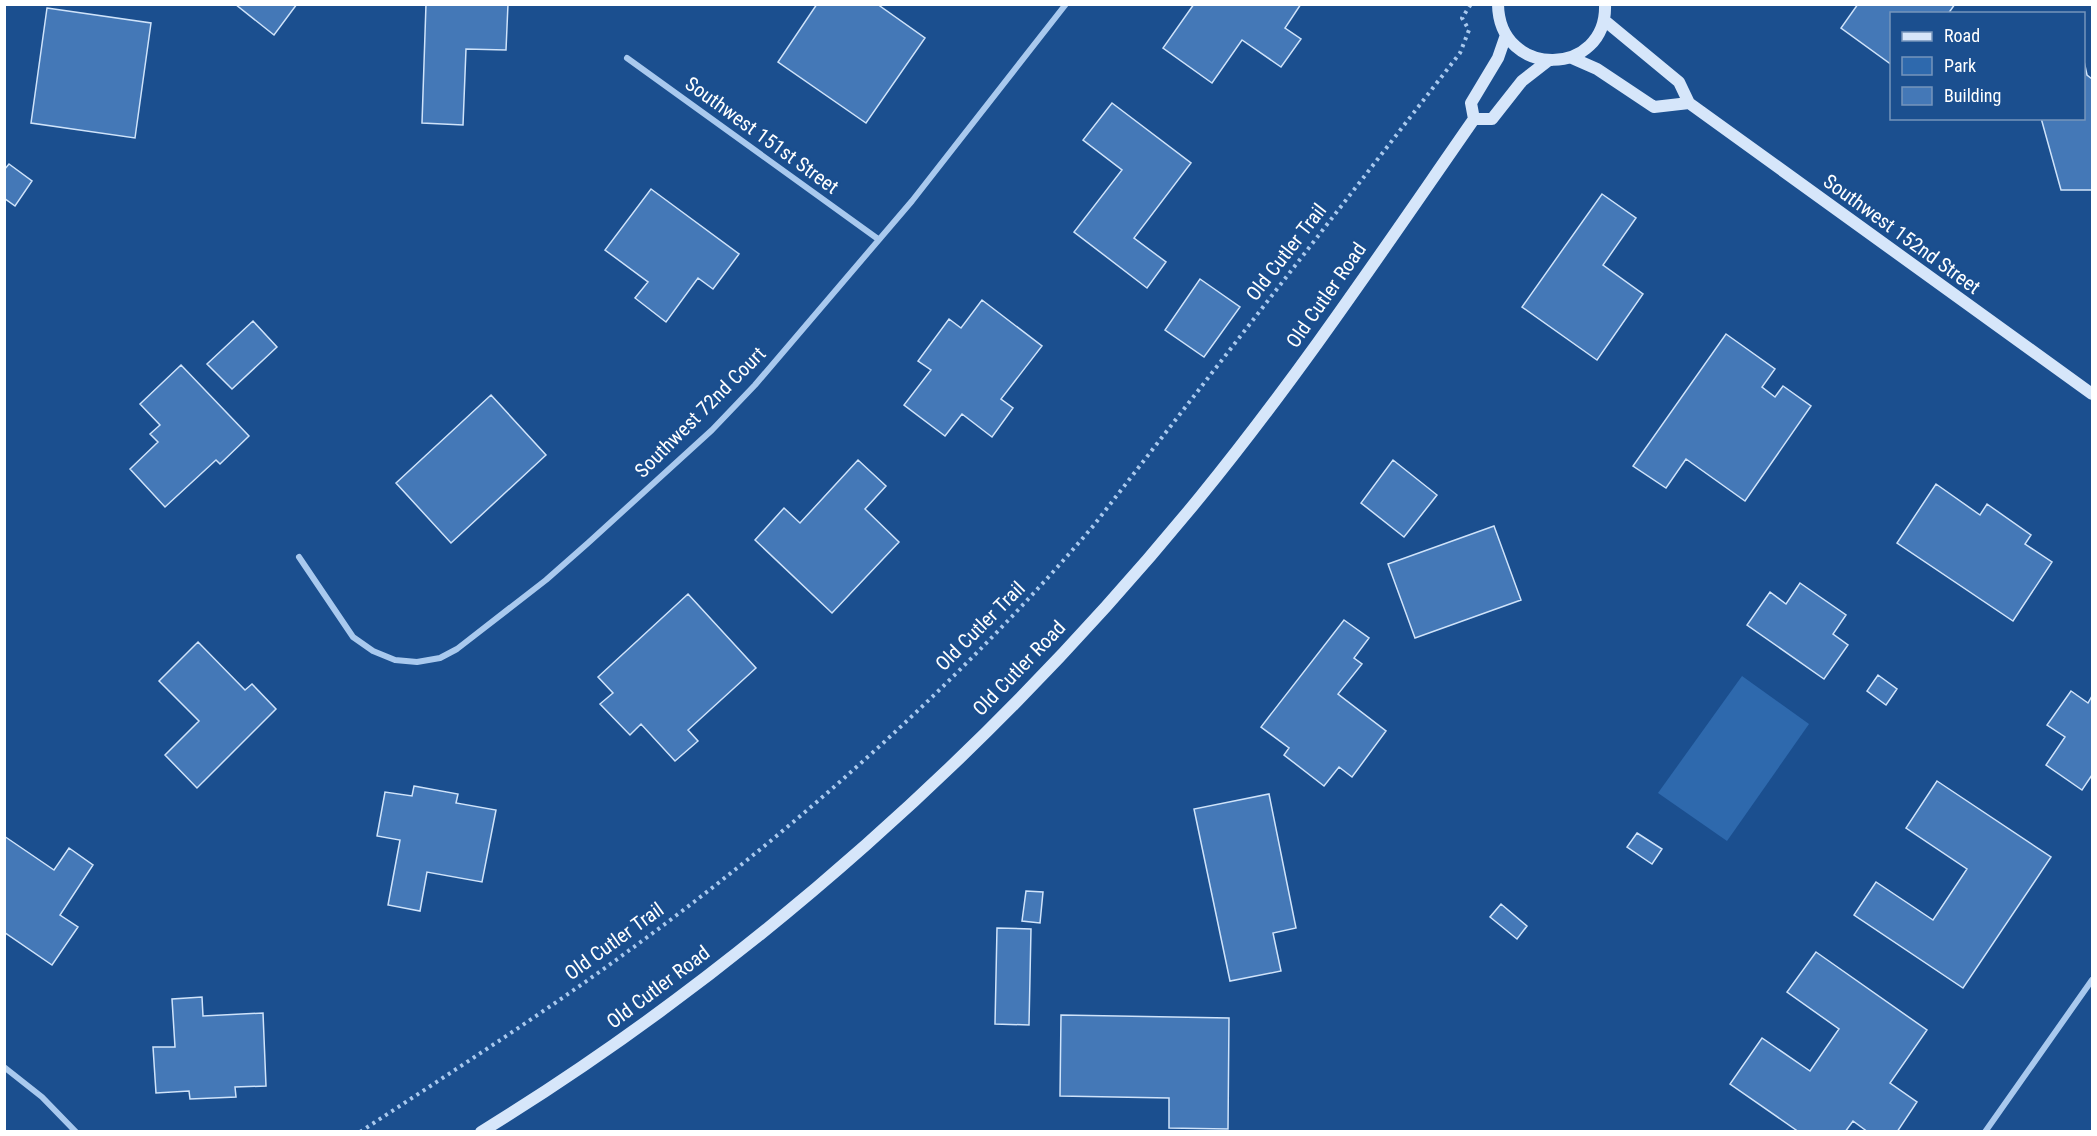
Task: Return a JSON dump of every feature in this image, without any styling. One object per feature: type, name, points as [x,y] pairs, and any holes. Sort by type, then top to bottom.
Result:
[{"type":"main road","points":[[1498,4],[1498,17],[1506,35],[1525,55],[1549,60],[1572,58],[1585,50],[1596,38],[1604,20],[1605,4]]},
{"type":"main road","name":"Southwest 152nd Street","points":[[1604,20],[1679,82],[1689,103],[2089,389]]},
{"type":"main road","name":"Old Cutler Road","points":[[481,1131],[602,1053],[705,976],[870,841],[1004,713],[1137,571],[1200,497],[1316,345],[1474,119],[1471,103],[1498,57],[1506,35]]},
{"type":"main road","points":[[1572,58],[1597,69],[1654,107],[1689,103]]},
{"type":"main road","points":[[1474,119],[1492,119],[1522,81],[1549,60]]},
{"type":"street","name":"Southwest 72nd Court","points":[[299,557],[353,637],[373,651],[395,660],[411,662],[432,661],[448,654],[546,580],[712,430],[771,368],[912,201],[1066,4]]},
{"type":"street","name":"Southwest 151st Street","points":[[627,58],[878,239]]},
{"type":"street","points":[[1985,1131],[2092,980]]},
{"type":"street","points":[[4,1066],[42,1097],[76,1131]]},
{"type":"path","name":"Old Cutler Trail","points":[[360,1131],[617,960],[703,895],[863,762],[1032,596],[1094,525],[1460,53],[1469,30],[1462,18],[1471,4]]},
{"type":"green space","points":[[1742,676],[1809,724],[1727,841],[1658,793]]},
{"type":"building","points":[[235,4],[297,4],[274,35]]},
{"type":"building","points":[[426,4],[508,4],[506,50],[466,49],[463,125],[422,123]]},
{"type":"building","points":[[817,4],[877,4],[925,38],[866,123],[778,62]]},
{"type":"building","points":[[1194,4],[1301,4],[1285,28],[1301,39],[1281,67],[1242,40],[1212,83],[1163,48]]},
{"type":"building","points":[[1858,4],[1955,4],[1949,12],[1890,12],[1890,64],[1841,28]]},
{"type":"building","points":[[47,8],[151,23],[135,138],[31,123]]},
{"type":"building","points":[[2085,66],[2087,75],[2092,79],[2092,190],[2061,190],[2042,120],[2085,120]]},
{"type":"building","points":[[1112,103],[1191,163],[1134,238],[1166,262],[1147,288],[1074,232],[1122,170],[1083,140]]},
{"type":"building","points":[[9,164],[32,181],[15,206],[4,198],[4,170]]},
{"type":"building","points":[[651,189],[739,254],[713,289],[698,278],[666,322],[635,298],[648,282],[605,250]]},
{"type":"building","points":[[1602,194],[1636,218],[1603,265],[1643,294],[1597,360],[1522,307]]},
{"type":"building","points":[[1200,279],[1240,307],[1204,357],[1165,330]]},
{"type":"building","points":[[982,300],[1042,346],[1001,399],[1013,408],[992,437],[962,414],[945,436],[904,405],[931,370],[918,361],[949,319],[961,328]]},
{"type":"building","points":[[253,321],[277,347],[232,389],[207,364]]},
{"type":"building","points":[[1726,334],[1775,369],[1762,387],[1775,397],[1783,386],[1811,406],[1745,501],[1686,459],[1666,488],[1633,466]]},
{"type":"building","points":[[181,365],[249,436],[220,464],[216,460],[165,507],[130,469],[158,442],[150,434],[160,425],[140,404]]},
{"type":"building","points":[[491,395],[546,455],[451,543],[396,483]]},
{"type":"building","points":[[858,460],[886,486],[865,509],[899,542],[832,613],[755,540],[784,508],[800,523]]},
{"type":"building","points":[[1393,460],[1437,495],[1404,537],[1361,503]]},
{"type":"building","points":[[1936,484],[1980,515],[1987,504],[2031,535],[2025,544],[2052,562],[2013,621],[1897,543]]},
{"type":"building","points":[[1494,526],[1521,600],[1415,638],[1388,564]]},
{"type":"building","points":[[1800,583],[1846,615],[1833,634],[1848,645],[1824,679],[1747,625],[1770,592],[1786,604]]},
{"type":"building","points":[[688,594],[756,668],[688,730],[698,741],[675,761],[641,724],[630,735],[600,704],[613,693],[598,677]]},
{"type":"building","points":[[1344,620],[1369,638],[1354,658],[1362,664],[1338,694],[1386,731],[1352,777],[1339,767],[1324,786],[1284,755],[1289,748],[1261,727]]},
{"type":"building","points":[[198,642],[245,690],[252,684],[276,709],[197,788],[165,755],[199,721],[159,681]]},
{"type":"building","points":[[1878,675],[1897,689],[1886,705],[1867,691]]},
{"type":"building","points":[[2071,691],[2088,703],[2092,696],[2092,775],[2082,790],[2046,765],[2065,737],[2047,725]]},
{"type":"building","points":[[1937,781],[2051,857],[1963,988],[1854,915],[1876,882],[1933,920],[1967,869],[1906,828]]},
{"type":"building","points":[[414,786],[458,794],[456,803],[496,810],[482,882],[427,872],[420,911],[388,905],[400,840],[377,836],[385,792],[412,796]]},
{"type":"building","points":[[1269,794],[1296,928],[1273,933],[1281,971],[1230,981],[1194,809]]},
{"type":"building","points":[[1637,833],[1662,849],[1652,864],[1627,847]]},
{"type":"building","points":[[4,836],[54,870],[69,848],[93,865],[60,915],[78,927],[52,965],[4,932]]},
{"type":"building","points":[[1026,891],[1043,892],[1040,923],[1022,921]]},
{"type":"building","points":[[1501,904],[1527,926],[1517,939],[1490,917]]},
{"type":"building","points":[[997,928],[1031,929],[1029,1025],[995,1024]]},
{"type":"building","points":[[1816,952],[1927,1030],[1890,1083],[1917,1102],[1897,1132],[1868,1132],[1853,1121],[1845,1132],[1799,1132],[1730,1084],[1762,1038],[1810,1071],[1839,1029],[1787,992]]},
{"type":"building","points":[[202,997],[203,1016],[263,1013],[266,1086],[235,1087],[236,1097],[190,1099],[189,1091],[156,1093],[153,1047],[175,1047],[172,999]]},
{"type":"building","points":[[1061,1015],[1229,1018],[1228,1129],[1169,1128],[1169,1098],[1060,1096]]}]
